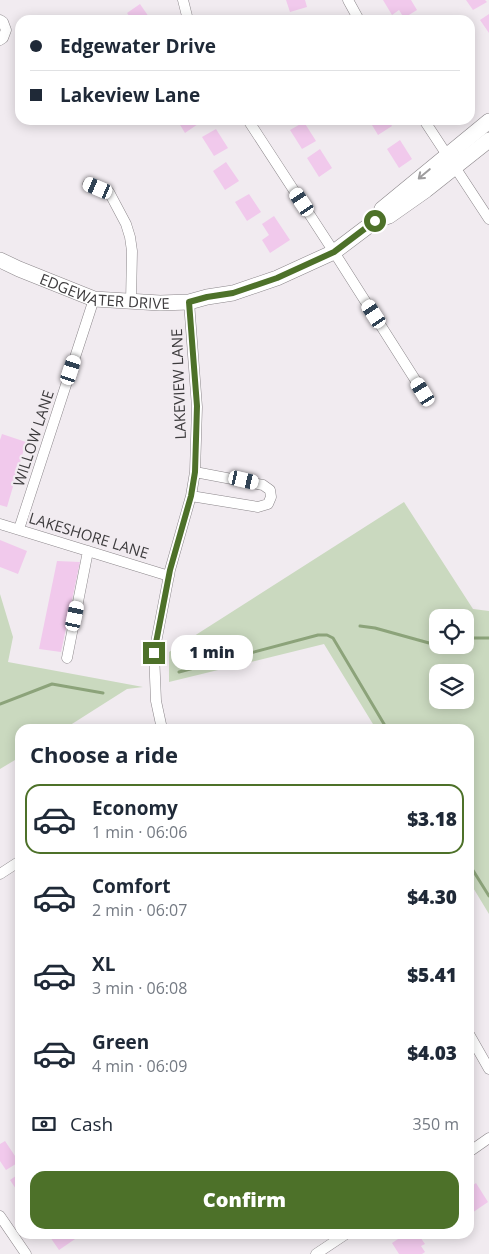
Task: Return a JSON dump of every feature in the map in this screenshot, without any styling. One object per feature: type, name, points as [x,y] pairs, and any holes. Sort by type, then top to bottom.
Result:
[{"type":"street","points":[[183,0],[187,15]]},
{"type":"street","points":[[348,0],[356,15]]},
{"type":"street","points":[[0,20],[3,22],[6,30],[3,38],[0,40]]},
{"type":"street","name":"EDGEWATER DRIVE","points":[[451,161],[489,121]]},
{"type":"street","points":[[251,125],[423,392]]},
{"type":"street","points":[[427,125],[489,219]]},
{"type":"street","name":"EDGEWATER DRIVE","points":[[0,260],[94,299],[160,303],[189,302],[233,293],[277,278],[334,252],[375,221],[382,209],[451,161],[489,140]]},
{"type":"street","points":[[88,184],[109,192],[126,224],[132,252],[131,302]]},
{"type":"street","name":"WILLOW LANE","points":[[19,529],[94,299]]},
{"type":"street","name":"LAKEVIEW LANE","points":[[161,724],[156,701],[154,653],[169,576],[191,496],[195,472],[197,406],[189,302]]},
{"type":"street","points":[[191,496],[258,507],[268,504],[271,497],[270,490],[263,485],[195,472]]},
{"type":"street","name":"LAKESHORE LANE","points":[[0,524],[169,576]]},
{"type":"street","points":[[67,658],[88,551]]},
{"type":"street","points":[[0,874],[15,864]]},
{"type":"street","points":[[474,1043],[489,1069]]},
{"type":"street","points":[[474,1148],[489,1138]]},
{"type":"street","points":[[0,1216],[15,1238]]},
{"type":"street","points":[[16,1239],[26,1254]]},
{"type":"street","points":[[316,1254],[338,1239]]},
{"type":"green space","points":[[404,502],[473,609],[429,609],[429,654],[474,654],[474,609],[489,611],[489,914],[474,889],[474,724],[373,724],[324,644],[169,682],[169,652]]},
{"type":"green space","points":[[0,594],[13,637],[8,662],[143,687],[127,689],[72,724],[15,724],[15,760],[0,769]]},
{"type":"building","points":[[286,0],[305,0],[307,7],[290,12]]},
{"type":"building","points":[[383,0],[411,0],[417,10],[409,15],[402,15],[399,10],[392,15]]},
{"type":"building","points":[[466,0],[485,0],[487,2],[473,10]]},
{"type":"building","points":[[140,4],[148,15],[128,15],[127,13]]},
{"type":"building","points":[[489,14],[489,33],[480,20]]},
{"type":"building","points":[[180,125],[197,125],[185,133]]},
{"type":"building","points":[[299,125],[306,125],[316,141],[302,149],[290,130]]},
{"type":"building","points":[[372,125],[391,125],[392,126],[378,135]]},
{"type":"building","points":[[216,129],[228,148],[214,156],[202,137]]},
{"type":"building","points":[[400,140],[412,159],[399,168],[387,149]]},
{"type":"building","points":[[320,149],[332,168],[319,177],[307,158]]},
{"type":"building","points":[[226,162],[239,181],[225,190],[213,171]]},
{"type":"building","points":[[249,194],[261,212],[247,221],[235,202]]},
{"type":"building","points":[[274,216],[290,240],[270,253],[262,240],[269,235],[262,224]]},
{"type":"building","points":[[2,434],[26,442],[7,507],[0,505],[0,440]]},
{"type":"building","points":[[0,540],[27,551],[18,574],[0,567]]},
{"type":"building","points":[[57,561],[80,562],[61,652],[39,649]]},
{"type":"building","points":[[5,1141],[15,1156],[15,1164],[6,1170],[0,1161],[0,1144]]},
{"type":"building","points":[[15,1176],[15,1188],[10,1180]]},
{"type":"building","points":[[476,1183],[488,1202],[474,1212],[474,1184]]},
{"type":"building","points":[[51,1239],[75,1239],[59,1250]]},
{"type":"building","points":[[398,1239],[422,1239],[425,1244],[421,1246],[425,1252],[422,1254],[399,1254],[392,1243]]},
{"type":"waterway","points":[[360,626],[375,628],[429,643]]},
{"type":"waterway","points":[[179,672],[318,635],[327,635],[333,638],[384,724]]},
{"type":"waterway","points":[[474,638],[489,638]]},
{"type":"waterway","points":[[0,704],[52,684],[103,693]]},
{"type":"waterway","points":[[474,872],[489,896]]},
{"type":"route","points":[[154,653],[170,570],[191,496],[195,472],[197,406],[189,302],[233,293],[277,278],[334,252],[375,221]]}]
